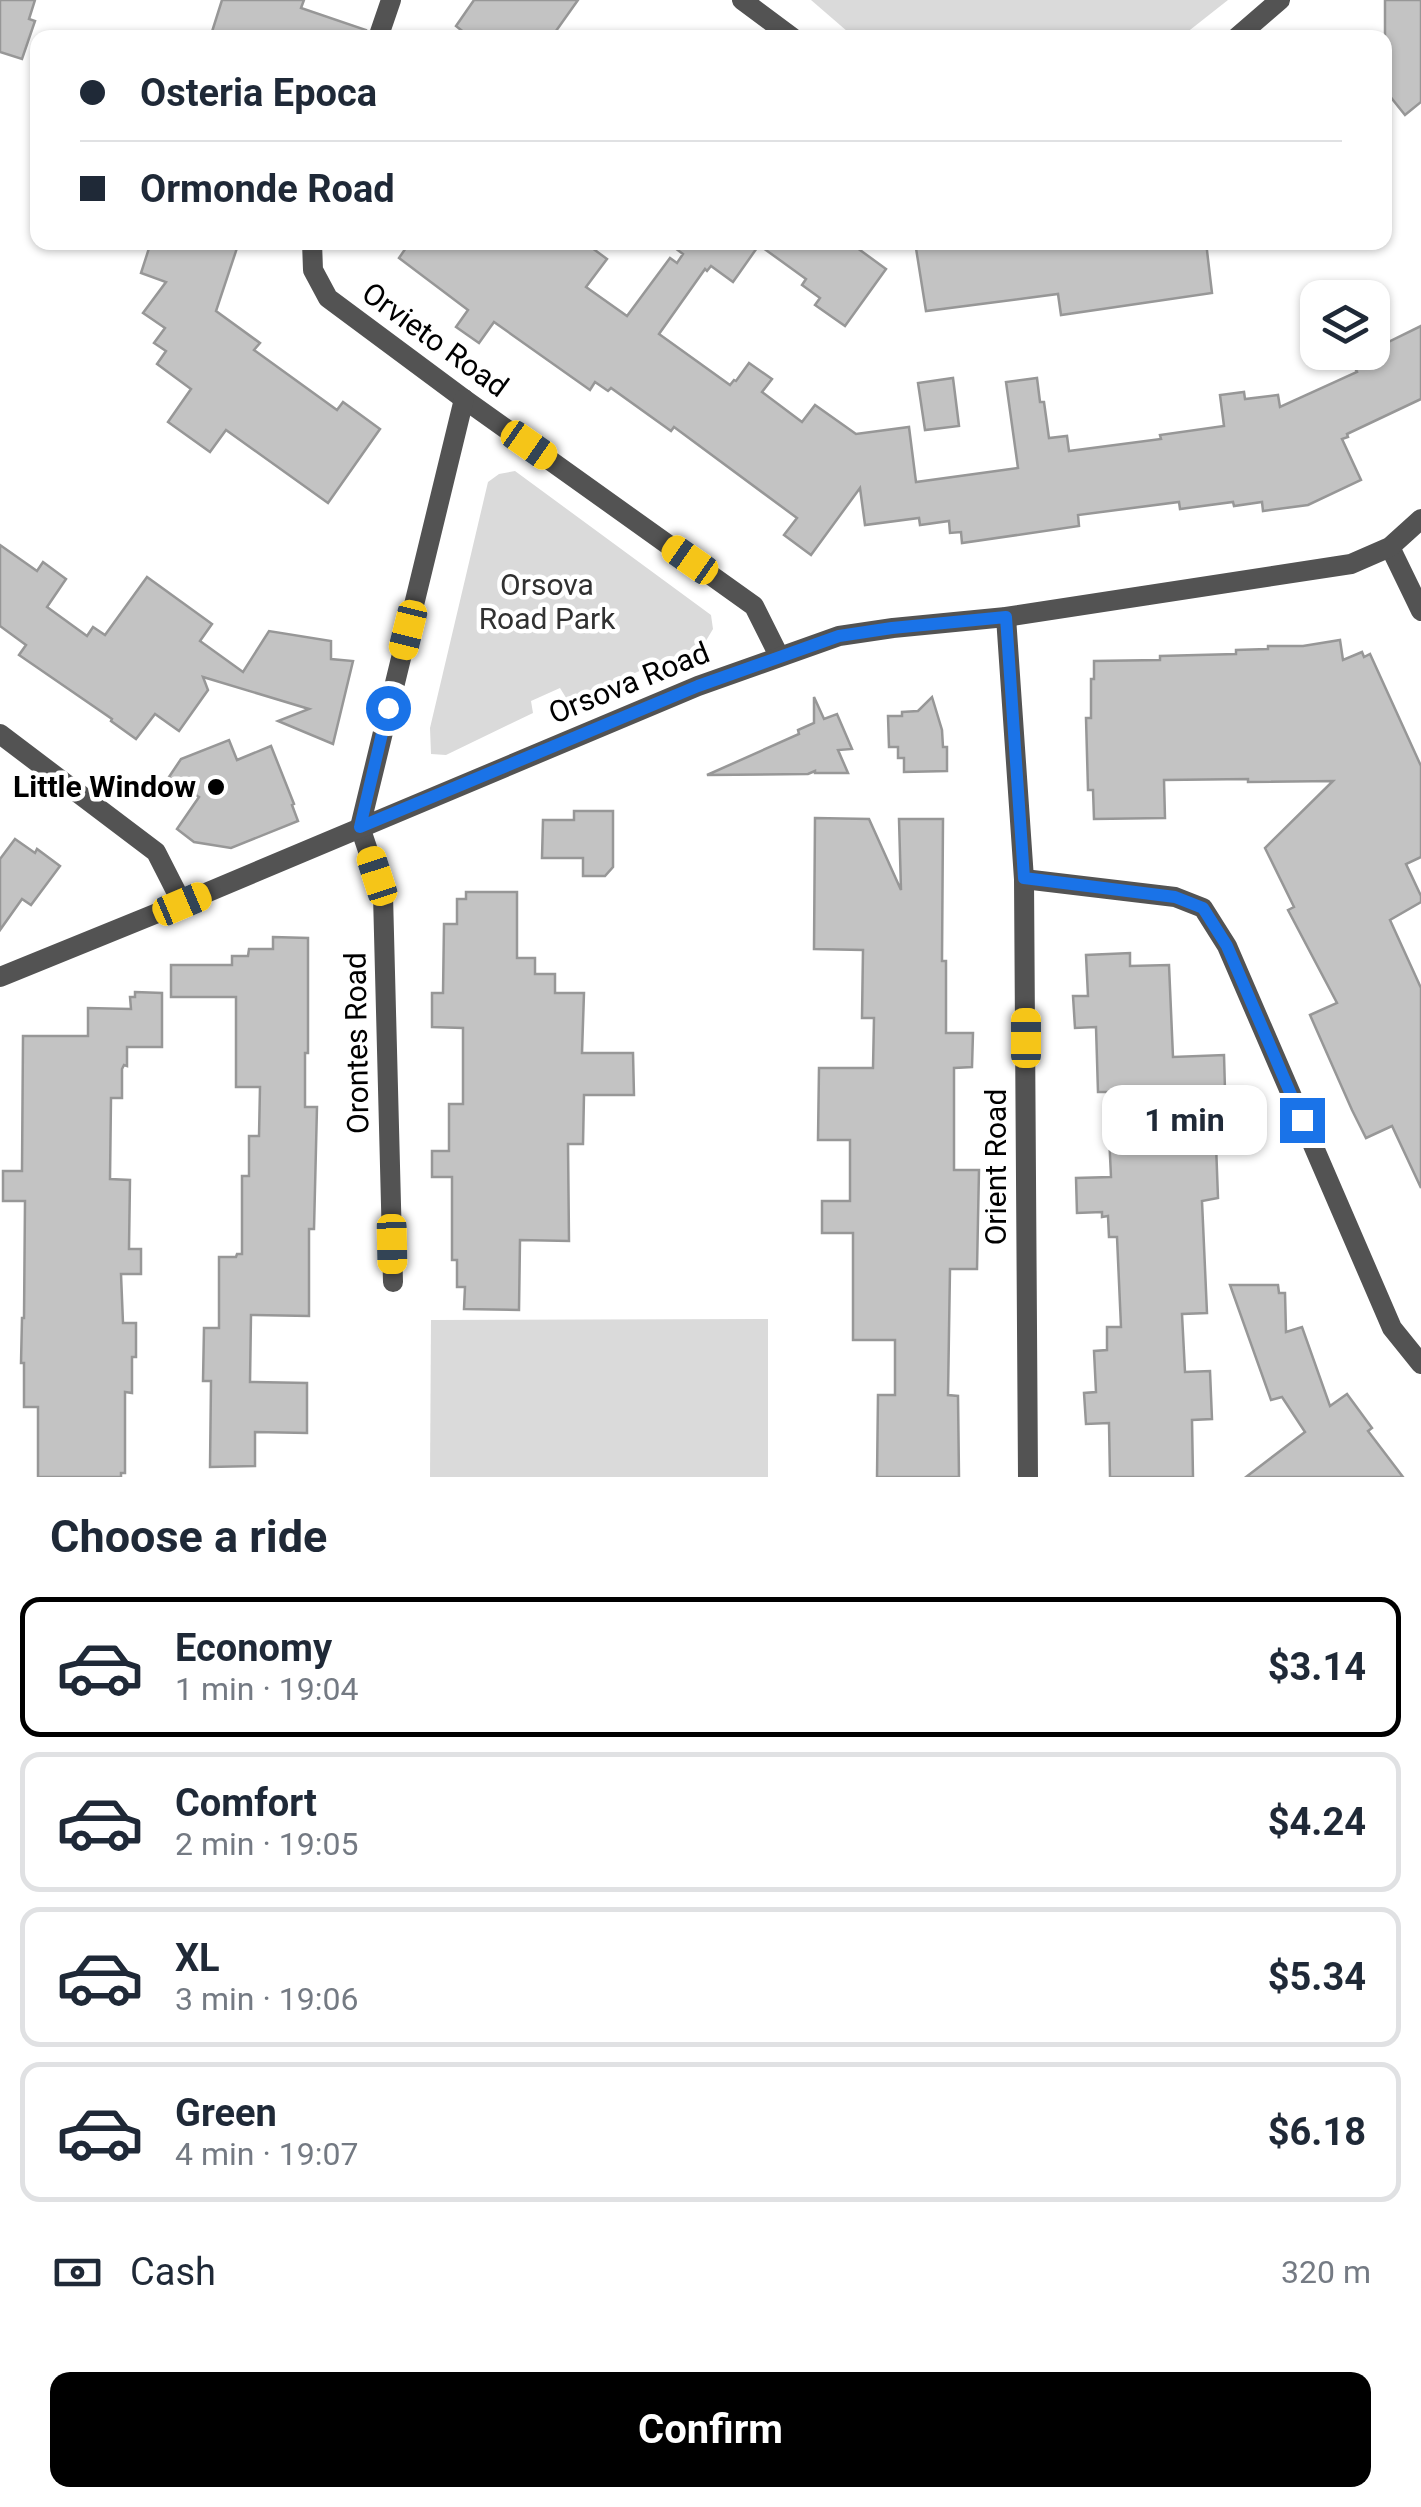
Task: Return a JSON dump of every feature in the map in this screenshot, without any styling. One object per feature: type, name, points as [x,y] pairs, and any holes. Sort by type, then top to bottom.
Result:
[{"type":"street","points":[[381,30],[391,0]]},
{"type":"street","points":[[742,0],[783,30]]},
{"type":"street","points":[[1245,30],[1280,0]]},
{"type":"street","name":"Orvieto Road","points":[[312,250],[312,270],[328,298],[754,606],[780,656]]},
{"type":"street","points":[[360,827],[464,399]]},
{"type":"street","name":"Orsova Road","points":[[0,977],[698,686],[839,636],[1006,617],[1351,564],[1390,546],[1421,519]]},
{"type":"street","points":[[1390,546],[1421,611]]},
{"type":"street","name":"Orient Road","points":[[1006,617],[1024,878],[1028,1477]]},
{"type":"street","points":[[0,734],[156,852],[182,904]]},
{"type":"street","name":"Orontes Road","points":[[360,827],[383,895],[393,1282]]},
{"type":"street","points":[[1024,878],[1175,897],[1203,908],[1227,946],[1392,1328],[1421,1364]]},
{"type":"green space","points":[[811,0],[1228,0],[1190,30],[846,30]]},
{"type":"green space","name":"Orsova Road Park","points":[[515,471],[711,615],[713,629],[704,644],[568,701],[560,688],[531,701],[533,713],[446,755],[431,754],[430,728],[488,482],[499,474]]},
{"type":"green space","points":[[768,1319],[768,1477],[430,1477],[431,1320]]},
{"type":"building","points":[[0,0],[35,0],[29,19],[35,21],[22,59],[0,52]]},
{"type":"building","points":[[222,0],[304,0],[301,8],[366,30],[213,30]]},
{"type":"building","points":[[474,0],[578,0],[557,30],[461,30],[456,26]]},
{"type":"building","points":[[1385,0],[1421,0],[1421,102],[1405,115],[1392,99],[1392,30],[1385,30]]},
{"type":"building","points":[[148,250],[236,250],[216,311],[260,343],[254,350],[337,410],[343,402],[380,429],[328,503],[226,430],[210,452],[168,422],[191,389],[157,364],[166,351],[154,343],[165,328],[143,313],[166,282],[141,273]]},
{"type":"building","points":[[404,250],[595,250],[607,259],[586,287],[627,316],[670,258],[677,263],[683,254],[678,250],[755,250],[733,282],[711,266],[705,269],[659,334],[730,385],[749,363],[772,379],[762,392],[802,422],[815,405],[856,434],[909,427],[916,482],[1018,468],[1006,382],[1037,378],[1049,438],[1067,436],[1069,451],[1161,439],[1160,435],[1224,426],[1220,395],[1244,392],[1245,399],[1278,395],[1280,407],[1356,370],[1390,370],[1390,341],[1421,326],[1421,399],[1347,434],[1342,439],[1361,480],[1308,505],[1263,511],[1262,502],[1180,509],[1179,502],[1078,515],[1079,526],[962,543],[961,532],[950,533],[949,521],[920,525],[919,518],[865,525],[860,488],[811,555],[784,535],[797,518],[674,427],[671,431],[611,388],[608,391],[595,382],[590,390],[494,322],[479,343],[456,327],[468,310],[399,258]]},
{"type":"building","points":[[766,250],[860,250],[886,269],[845,326],[815,305],[820,298],[802,285],[806,279]]},
{"type":"building","points":[[916,250],[1207,250],[1212,293],[1061,315],[1058,294],[926,311]]},
{"type":"building","points":[[953,378],[959,426],[925,430],[918,383]]},
{"type":"building","points":[[0,545],[37,571],[43,562],[66,579],[47,607],[87,636],[93,627],[105,635],[147,577],[212,624],[200,641],[243,672],[269,631],[331,641],[331,659],[353,661],[333,744],[278,721],[309,709],[203,677],[208,690],[179,731],[155,714],[136,739],[19,655],[26,645],[0,626]]},
{"type":"building","points":[[1340,640],[1343,660],[1362,652],[1364,657],[1370,654],[1421,766],[1421,857],[1406,864],[1421,902],[1390,920],[1421,988],[1421,1188],[1392,1126],[1366,1138],[1352,1110],[1310,1015],[1337,1003],[1288,910],[1294,907],[1265,848],[1333,781],[1164,780],[1165,818],[1094,819],[1093,790],[1088,790],[1086,718],[1091,718],[1094,661],[1236,654],[1236,650]]},
{"type":"building","points":[[814,697],[824,719],[837,714],[852,749],[838,750],[848,773],[707,775],[799,734],[798,730],[814,723]]},
{"type":"building","points":[[932,697],[943,747],[947,747],[947,771],[904,772],[904,758],[898,758],[898,747],[889,747],[888,716],[918,711]]},
{"type":"building","points":[[229,740],[237,760],[271,746],[298,821],[231,848],[194,842],[177,829],[199,797],[169,777],[181,759]]},
{"type":"building","points":[[574,811],[613,811],[613,867],[605,876],[583,876],[583,858],[542,858],[543,820],[574,820]]},
{"type":"building","points":[[815,818],[869,819],[901,890],[899,819],[943,819],[946,1033],[973,1033],[972,1067],[954,1068],[954,1170],[979,1170],[977,1269],[950,1269],[948,1395],[958,1396],[959,1477],[877,1477],[878,1395],[895,1395],[895,1340],[853,1340],[853,1233],[822,1233],[822,1201],[850,1201],[850,1140],[818,1140],[819,1068],[873,1068],[874,1018],[862,1018],[863,950],[814,949]]},
{"type":"building","points":[[15,839],[60,866],[31,905],[22,899],[0,930],[0,859]]},
{"type":"building","points":[[466,892],[517,892],[517,958],[535,958],[535,974],[555,974],[555,993],[584,993],[582,1053],[633,1053],[634,1095],[584,1095],[583,1144],[568,1144],[569,1241],[520,1240],[519,1310],[464,1309],[465,1287],[457,1287],[457,1260],[452,1260],[452,1177],[432,1177],[432,1151],[449,1151],[449,1104],[463,1104],[463,1028],[432,1027],[432,993],[443,993],[444,924],[457,924],[457,899],[466,899]]},
{"type":"building","points":[[273,937],[308,938],[305,1107],[317,1107],[314,1229],[309,1229],[309,1316],[251,1315],[250,1382],[307,1383],[307,1433],[255,1432],[255,1466],[210,1467],[211,1381],[203,1381],[204,1328],[219,1328],[219,1257],[242,1254],[242,1176],[249,1176],[249,1136],[259,1136],[260,1087],[236,1087],[236,997],[171,997],[171,965],[232,965],[232,956],[248,956],[249,949],[273,949]]},
{"type":"building","points":[[1130,953],[1130,966],[1169,965],[1173,1057],[1224,1055],[1225,1090],[1214,1090],[1218,1198],[1202,1201],[1207,1313],[1182,1314],[1185,1372],[1210,1371],[1212,1419],[1192,1420],[1193,1477],[1110,1477],[1109,1423],[1086,1424],[1084,1393],[1096,1392],[1094,1351],[1107,1350],[1107,1327],[1121,1327],[1117,1237],[1109,1237],[1108,1216],[1102,1217],[1102,1212],[1077,1213],[1076,1178],[1111,1177],[1107,1092],[1098,1092],[1096,1027],[1075,1028],[1073,996],[1088,996],[1086,955]]},
{"type":"building","points":[[135,992],[162,993],[162,1047],[127,1047],[122,1098],[111,1098],[110,1179],[130,1180],[129,1249],[141,1249],[141,1274],[121,1274],[123,1323],[136,1323],[132,1393],[125,1392],[125,1473],[121,1477],[38,1477],[38,1407],[24,1407],[21,1363],[25,1201],[3,1201],[3,1171],[22,1171],[23,1036],[88,1036],[88,1008],[131,1009],[130,997],[135,997]]},
{"type":"building","points":[[1230,1285],[1278,1285],[1279,1293],[1285,1293],[1286,1332],[1302,1327],[1330,1406],[1347,1394],[1372,1428],[1368,1431],[1403,1477],[1246,1477],[1305,1432],[1282,1397],[1271,1400]]},
{"type":"place","name":"Little Window","points":[[216,787]]},
{"type":"route","points":[[388,708],[360,827],[698,686],[839,636],[1006,617],[1024,878],[1175,897],[1203,908],[1227,946],[1302,1120]]}]
